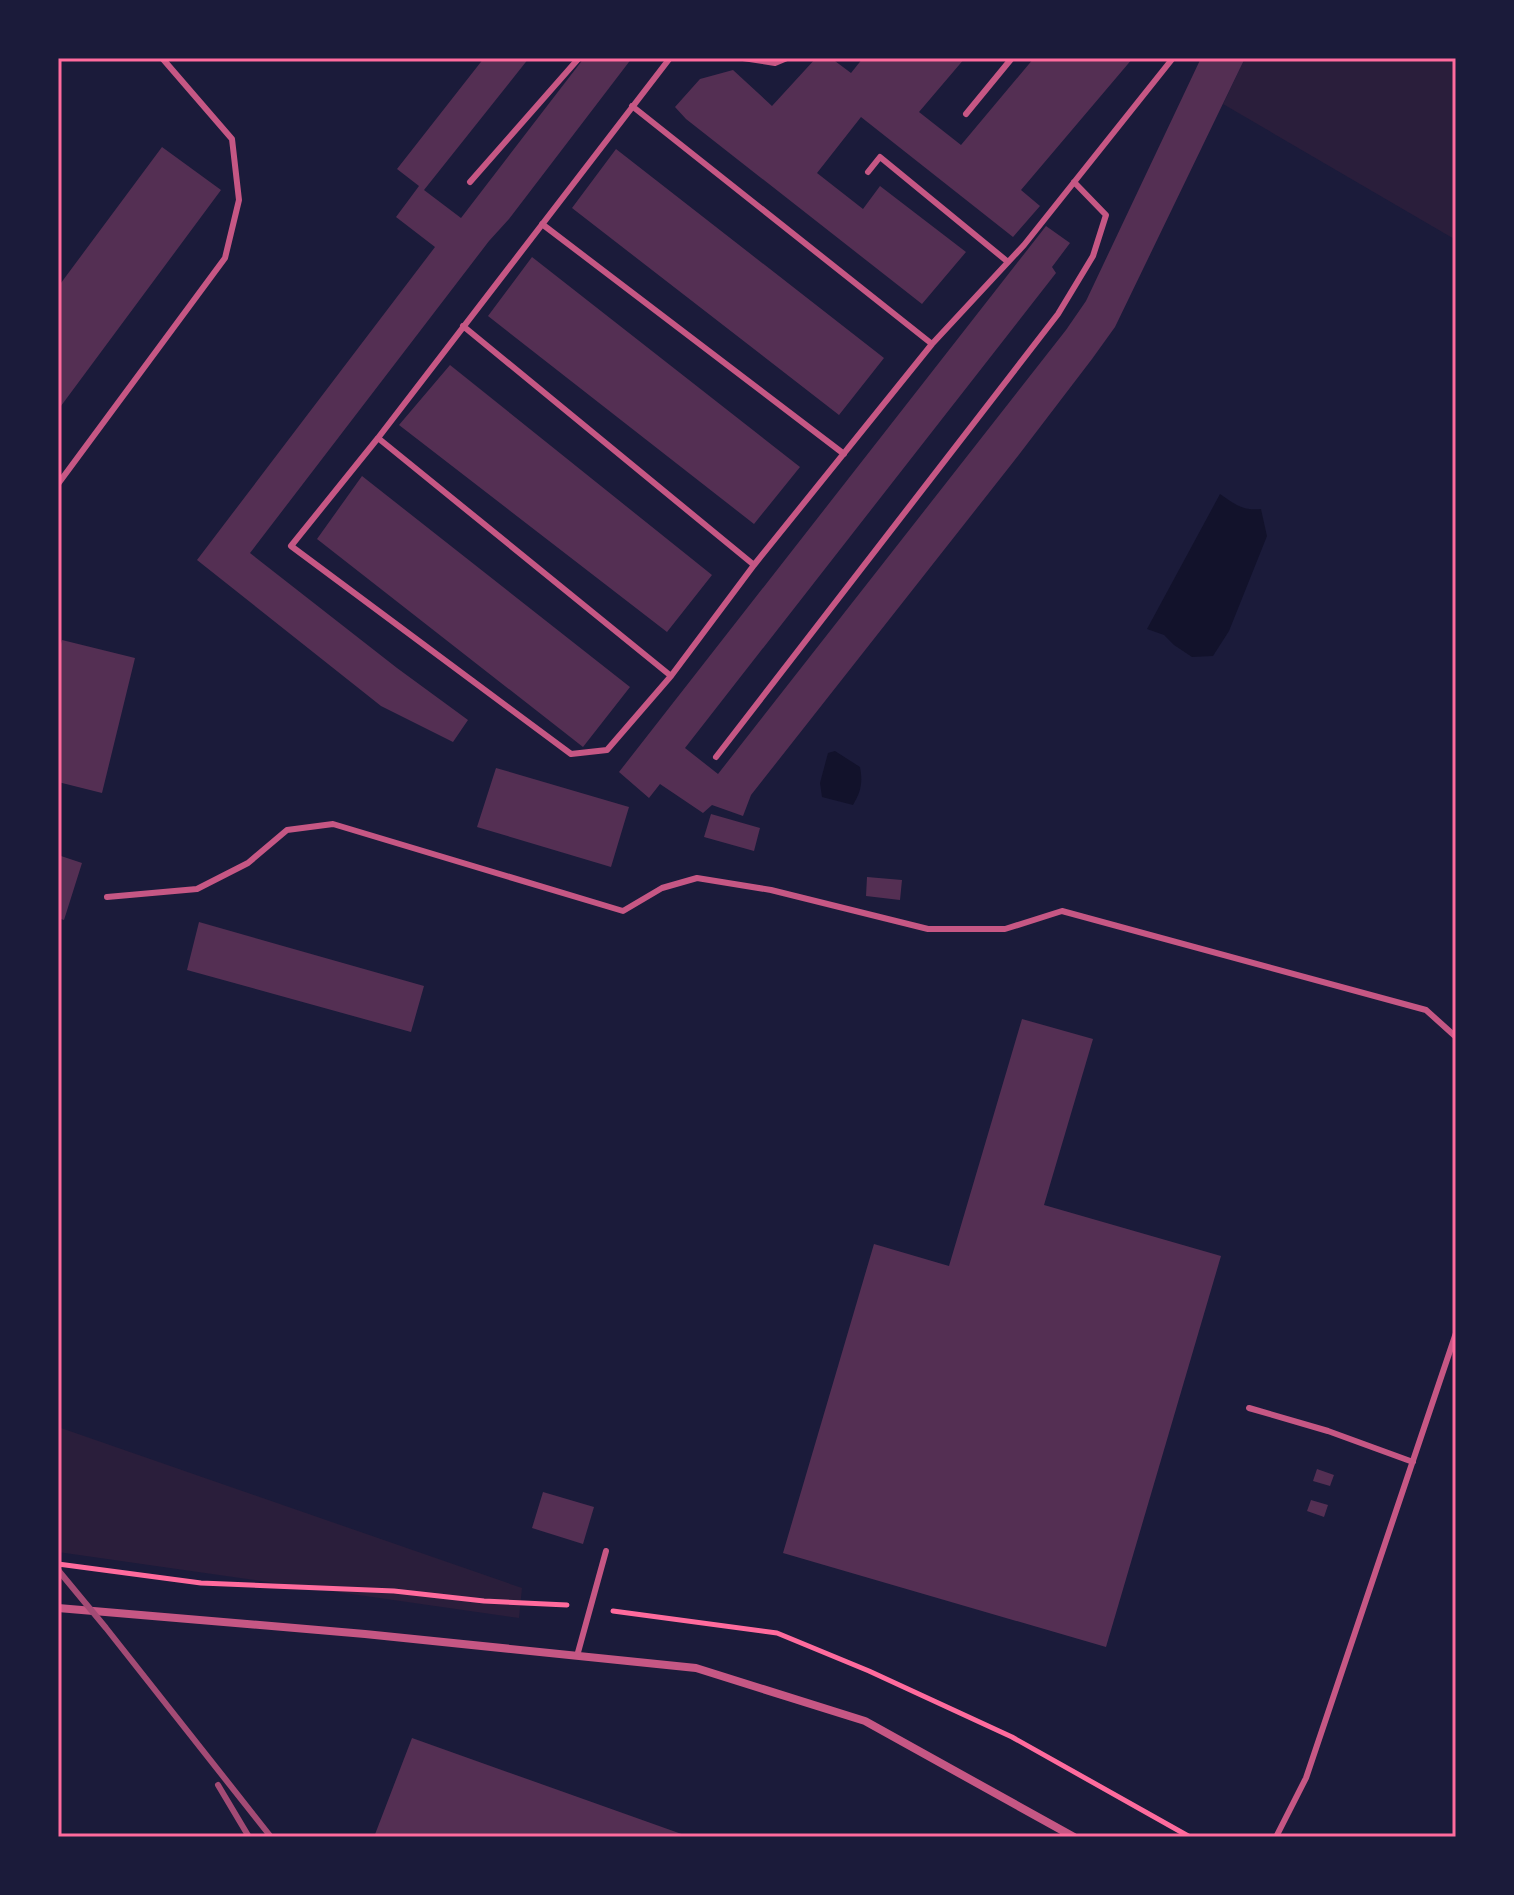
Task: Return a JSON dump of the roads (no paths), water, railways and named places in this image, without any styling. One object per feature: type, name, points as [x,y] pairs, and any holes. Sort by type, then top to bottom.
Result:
[{"type":"street","points":[[58,1608],[365,1634],[696,1668],[865,1721],[1074,1837]]},
{"type":"lane","points":[[58,484],[225,258],[229,243],[239,200],[232,139],[162,58]]},
{"type":"lane","points":[[470,182],[579,58]]},
{"type":"lane","points":[[670,58],[378,438],[291,546],[571,754],[607,750],[671,676],[754,565],[932,344],[1024,245],[1173,58]]},
{"type":"lane","points":[[743,58],[775,63],[787,58]]},
{"type":"lane","points":[[966,114],[1012,58]]},
{"type":"lane","points":[[632,106],[932,344]]},
{"type":"lane","points":[[868,172],[880,157],[1008,262]]},
{"type":"lane","points":[[716,757],[1058,314],[1093,256],[1106,215],[1074,182]]},
{"type":"lane","points":[[542,224],[844,454]]},
{"type":"lane","points":[[463,326],[754,565]]},
{"type":"lane","points":[[378,438],[671,676]]},
{"type":"lane","points":[[107,897],[197,889],[248,863],[287,830],[333,824],[623,911],[662,888],[697,878],[771,890],[928,929],[1005,929],[1062,911],[1426,1010],[1456,1037]]},
{"type":"lane","points":[[1276,1837],[1306,1778],[1456,1333]]},
{"type":"lane","points":[[1249,1408],[1328,1431],[1413,1462]]},
{"type":"lane","points":[[577,1656],[606,1551]]},
{"type":"railway","points":[[58,1570],[271,1837]]},
{"type":"railway","points":[[218,1785],[249,1837]]}]
